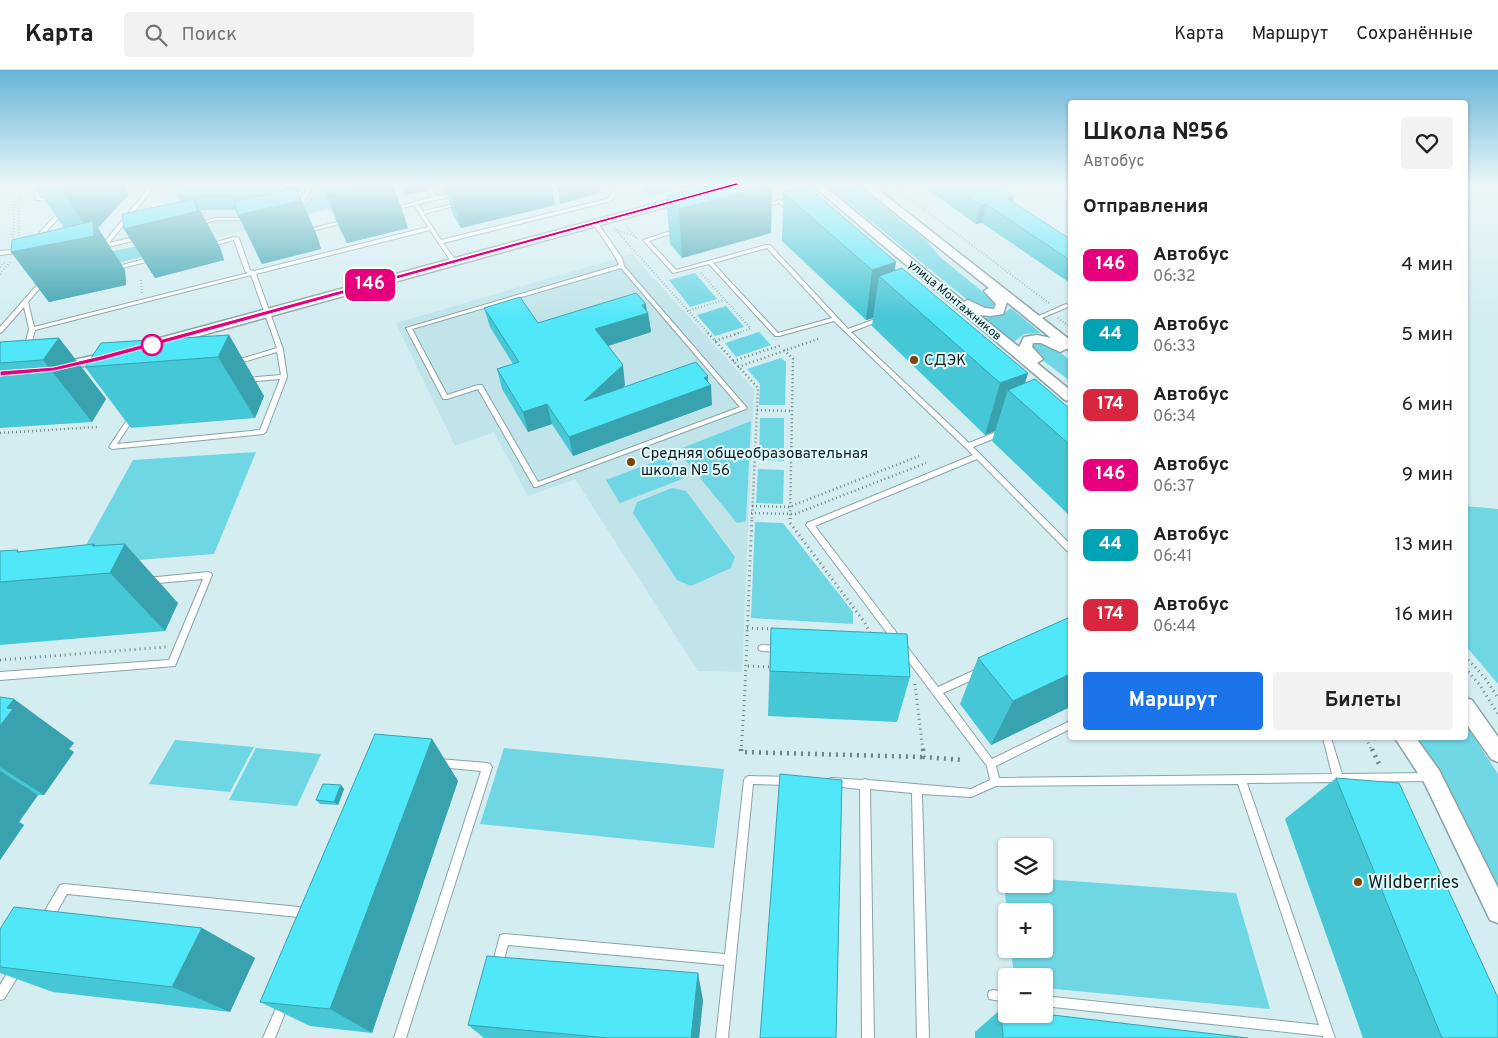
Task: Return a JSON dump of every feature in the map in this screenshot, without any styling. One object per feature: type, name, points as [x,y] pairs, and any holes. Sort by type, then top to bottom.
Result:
[{"type":"street","points":[[138,349],[573,229]]},
{"type":"street","name":"улица Монтажников","points":[[871,229],[1068,394]]},
{"type":"street","points":[[921,229],[1068,344]]},
{"type":"street","points":[[921,271],[980,311],[993,313],[1002,308],[1000,300],[960,267],[944,247]]},
{"type":"street","points":[[1068,354],[1047,340],[1033,338],[1025,344],[1029,353],[1068,385]]},
{"type":"street","points":[[42,371],[119,354]]},
{"type":"street","points":[[1468,710],[1498,753]]},
{"type":"street","points":[[1407,740],[1432,777],[1498,912]]},
{"type":"lane","points":[[44,249],[42,233],[46,229]]},
{"type":"lane","points":[[116,229],[102,246],[142,237]]},
{"type":"lane","points":[[296,233],[312,229]]},
{"type":"lane","points":[[32,329],[426,229]]},
{"type":"lane","points":[[432,229],[454,262]]},
{"type":"lane","points":[[440,242],[492,229]]},
{"type":"lane","points":[[599,229],[619,258],[622,266],[744,408],[536,485],[480,386],[445,398],[410,328],[622,266]]},
{"type":"lane","points":[[682,229],[646,240],[675,272],[768,246],[835,319],[968,446],[1068,547]]},
{"type":"lane","points":[[200,247],[236,238],[248,271],[254,273]]},
{"type":"lane","points":[[240,246],[249,244]]},
{"type":"lane","points":[[0,253],[27,251]]},
{"type":"lane","points":[[110,269],[156,258]]},
{"type":"lane","points":[[710,262],[777,335],[835,319]]},
{"type":"lane","points":[[136,410],[112,447],[263,432],[284,377],[280,349],[254,273]]},
{"type":"lane","points":[[0,331],[38,287],[56,282]]},
{"type":"lane","points":[[25,302],[32,329],[28,345]]},
{"type":"lane","points":[[1035,319],[1066,306]]},
{"type":"lane","points":[[847,331],[884,318]]},
{"type":"lane","points":[[225,365],[280,349]]},
{"type":"lane","points":[[236,381],[284,377]]},
{"type":"lane","points":[[968,446],[1011,429]]},
{"type":"lane","points":[[977,456],[810,525],[991,764],[994,782]]},
{"type":"lane","points":[[0,676],[172,663],[208,575],[139,581]]},
{"type":"lane","points":[[762,648],[792,650]]},
{"type":"lane","points":[[900,656],[910,656]]},
{"type":"lane","points":[[937,692],[990,667]]},
{"type":"lane","points":[[991,764],[1068,726]]},
{"type":"lane","points":[[1328,740],[1345,795]]},
{"type":"lane","points":[[400,1038],[487,767],[431,762]]},
{"type":"lane","points":[[826,782],[865,783],[971,792],[994,782],[1432,777]]},
{"type":"lane","points":[[1053,1002],[1327,1034],[1240,779]]},
{"type":"lane","points":[[722,1038],[749,780],[797,781]]},
{"type":"lane","points":[[865,783],[868,1038]]},
{"type":"lane","points":[[917,788],[923,1038]]},
{"type":"lane","points":[[40,930],[64,889],[300,912]]},
{"type":"lane","points":[[494,975],[504,939],[730,960]]},
{"type":"lane","points":[[0,995],[20,962]]},
{"type":"lane","points":[[269,1038],[288,993]]},
{"type":"lane","points":[[992,995],[998,996]]},
{"type":"path","points":[[0,267],[16,252],[16,229]]},
{"type":"path","points":[[0,274],[16,252],[17,229]]},
{"type":"path","points":[[615,229],[634,236]]},
{"type":"path","points":[[615,229],[758,388],[747,628],[748,666],[740,752],[924,757],[963,760]]},
{"type":"path","points":[[951,229],[1058,309]]},
{"type":"path","points":[[696,267],[751,329]]},
{"type":"path","points":[[658,278],[664,276]]},
{"type":"path","points":[[687,311],[724,300]]},
{"type":"path","points":[[715,340],[756,327]]},
{"type":"path","points":[[774,339],[780,345]]},
{"type":"path","points":[[738,366],[818,339]]},
{"type":"path","points":[[733,362],[788,342]]},
{"type":"path","points":[[757,410],[791,411]]},
{"type":"path","points":[[0,433],[98,426]]},
{"type":"path","points":[[752,506],[789,507],[919,456]]},
{"type":"path","points":[[752,513],[795,514],[926,463]]},
{"type":"path","points":[[0,660],[180,646]]},
{"type":"path","points":[[1468,659],[1485,678],[1498,698]]},
{"type":"path","points":[[748,666],[778,667]]},
{"type":"path","points":[[1468,671],[1479,684],[1498,714]]},
{"type":"path","points":[[911,677],[915,683],[924,757]]},
{"type":"path","points":[[1367,740],[1385,777]]},
{"type":"shaded area","points":[[169,229],[250,229],[191,243]]},
{"type":"shaded area","points":[[881,229],[912,229],[926,240],[940,257],[996,303],[992,308],[975,306]]},
{"type":"shaded area","points":[[160,241],[163,252],[89,270],[100,254]]},
{"type":"shaded area","name":"Средняя общеобразовательная школа № 56","points":[[632,254],[754,389],[742,672],[698,671],[575,479],[528,496],[494,432],[455,446],[396,323]]},
{"type":"shaded area","points":[[695,273],[717,299],[690,307],[669,280]]},
{"type":"shaded area","points":[[726,306],[744,327],[715,336],[697,315]]},
{"type":"shaded area","points":[[1011,308],[1041,333],[1024,334],[1014,342],[984,318],[1000,316]]},
{"type":"shaded area","points":[[759,332],[771,345],[736,357],[725,343]]},
{"type":"shaded area","points":[[1034,342],[1049,344],[1068,358],[1068,379],[1032,352],[1030,344]]},
{"type":"shaded area","points":[[781,358],[786,362],[785,405],[759,405],[760,384],[747,369]]},
{"type":"shaded area","points":[[760,418],[784,418],[784,461],[759,460]]},
{"type":"shaded area","points":[[751,421],[746,521],[737,523],[677,450]]},
{"type":"shaded area","points":[[256,452],[214,554],[75,565],[133,460]]},
{"type":"shaded area","points":[[667,457],[682,479],[620,503],[606,480]]},
{"type":"shaded area","points":[[758,469],[784,470],[783,504],[756,503]]},
{"type":"shaded area","points":[[672,488],[686,491],[735,557],[731,568],[691,586],[677,580],[633,513],[637,502]]},
{"type":"shaded area","points":[[1468,506],[1498,509],[1498,684],[1468,649]]},
{"type":"shaded area","points":[[755,522],[783,523],[853,612],[853,624],[751,618]]},
{"type":"shaded area","points":[[1468,728],[1498,774],[1498,887],[1448,787],[1418,740],[1468,740]]},
{"type":"shaded area","points":[[175,740],[254,747],[230,792],[149,784]]},
{"type":"shaded area","points":[[256,748],[321,754],[297,806],[229,800]]},
{"type":"shaded area","points":[[504,748],[724,769],[714,848],[480,824]]},
{"type":"shaded area","points":[[1053,880],[1236,893],[1270,1009],[1053,989],[1053,968],[1013,968],[1012,958],[1053,958],[1053,903],[1006,903],[1005,893],[1053,893]]},
{"type":"building","points":[[58,229],[94,229],[94,236],[11,252],[12,240]]},
{"type":"building","points":[[825,229],[858,229],[896,262],[872,270]]},
{"type":"building","points":[[1024,229],[1055,229],[1068,238],[1068,259]]},
{"type":"building","points":[[902,268],[1028,373],[1000,383],[879,276]]},
{"type":"building","points":[[636,293],[646,304],[642,305],[648,313],[595,329],[623,365],[584,401],[696,362],[708,376],[704,378],[711,385],[569,437],[547,404],[523,412],[497,369],[519,362],[484,308],[520,297],[538,323]]},
{"type":"building","points":[[229,335],[218,357],[85,367],[101,343]]},
{"type":"building","points":[[59,338],[43,360],[0,363],[0,342]]},
{"type":"building","points":[[1035,379],[1068,407],[1068,443],[1008,390]]},
{"type":"building","points":[[94,544],[92,546],[125,544],[110,573],[0,582],[0,551],[18,550],[17,552]]},
{"type":"building","points":[[1068,618],[1068,675],[1013,701],[978,658]]},
{"type":"building","points":[[771,628],[907,634],[910,677],[770,671]]},
{"type":"building","points":[[0,697],[14,699],[7,708],[13,709],[0,726]]},
{"type":"building","points":[[375,734],[432,739],[330,1009],[260,1002]]},
{"type":"building","points":[[780,774],[842,780],[836,1038],[760,1038]]},
{"type":"building","points":[[1336,778],[1399,783],[1498,998],[1498,1038],[1442,1038]]},
{"type":"building","points":[[323,784],[341,785],[334,802],[316,800]]},
{"type":"building","points":[[14,907],[202,928],[172,987],[0,967],[0,929]]},
{"type":"building","points":[[487,956],[698,973],[691,1038],[609,1038],[468,1025]]},
{"type":"building","points":[[1053,1015],[1248,1038],[1003,1038],[1002,1023],[1053,1023]]},
{"type":"bus line","name":"146","points":[[0,373],[42,371],[101,359],[574,229]]},
{"type":"place","name":"СДЭК","points":[[914,360]]},
{"type":"place","name":"Средняя общеобразовательная школа № 56","points":[[631,462]]},
{"type":"place","name":"Wildberries","points":[[1358,882]]}]
